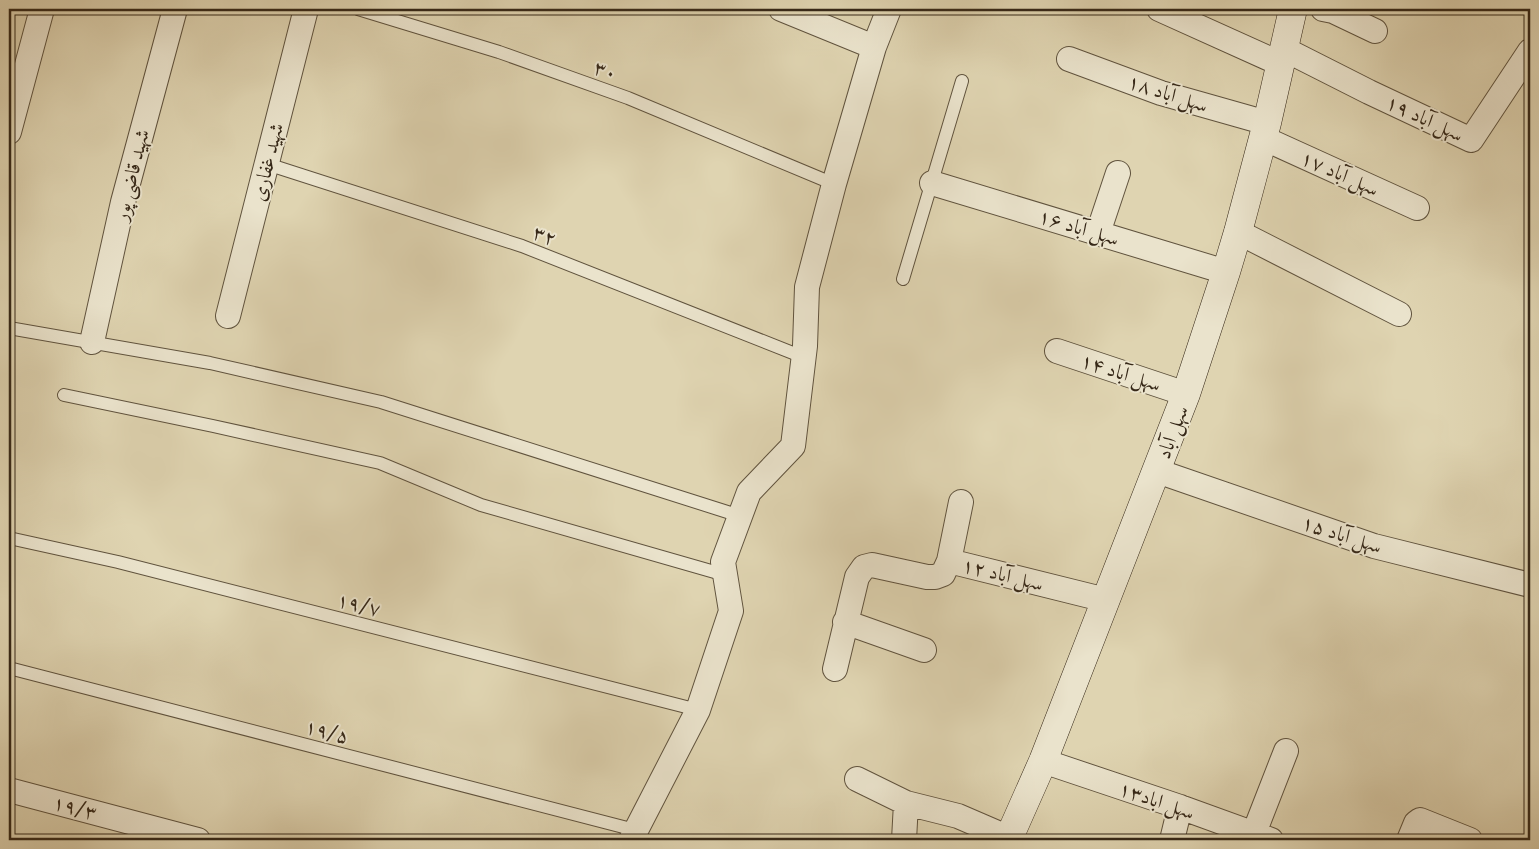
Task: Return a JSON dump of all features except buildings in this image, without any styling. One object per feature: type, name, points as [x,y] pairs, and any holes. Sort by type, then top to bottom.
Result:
[{"type":"street","points":[[9,132],[42,9]]},
{"type":"street","name":"شهید قاضی پور","points":[[92,342],[123,202],[175,9]]},
{"type":"street","name":"شهید غفاری","points":[[228,316],[306,9]]},
{"type":"street","points":[[781,9],[874,47]]},
{"type":"street","points":[[633,835],[698,710],[731,611],[723,562],[749,492],[793,446],[805,346],[807,287],[834,184],[874,47],[889,9]]},
{"type":"street","points":[[1159,9],[1282,56]]},
{"type":"street","name":"سهل آباد","points":[[1009,839],[1043,761],[1186,394],[1238,232],[1265,131],[1293,9]]},
{"type":"street","points":[[1323,9],[1375,31]]},
{"type":"street","name":"سهل آباد ۱۹","points":[[1282,56],[1369,92],[1471,140],[1530,51]]},
{"type":"street","name":"سهل آباد ۱۸","points":[[1069,59],[1265,131]]},
{"type":"street","name":"سهل آباد ۱۷","points":[[1265,131],[1416,208]]},
{"type":"street","points":[[1098,233],[1118,173]]},
{"type":"street","name":"سهل آباد ۱۶","points":[[932,182],[1226,272]]},
{"type":"street","points":[[1238,232],[1399,314]]},
{"type":"street","name":"سهل آباد ۱۴","points":[[1057,351],[1186,394]]},
{"type":"street","name":"سهل آباد ۱۵","points":[[1157,471],[1374,546],[1530,585]]},
{"type":"street","points":[[949,561],[961,502]]},
{"type":"street","name":"سهل آباد ۱۲","points":[[835,668],[857,577],[864,567],[872,565],[935,577],[943,574],[949,561],[1106,600]]},
{"type":"street","points":[[845,622],[924,650]]},
{"type":"street","points":[[1263,837],[1286,751]]},
{"type":"street","name":"سهل اباد۱۳","points":[[1043,761],[1263,837]]},
{"type":"street","points":[[858,780],[906,803],[958,816],[1009,839]]},
{"type":"street","name":"۱۹/۳","points":[[9,790],[198,840]]},
{"type":"street","points":[[904,840],[906,803]]},
{"type":"street","points":[[1172,840],[1180,807]]},
{"type":"street","points":[[1409,840],[1416,823],[1420,820],[1470,840]]},
{"type":"lane","name":"۳۰","points":[[358,9],[499,52],[628,98],[834,184]]},
{"type":"lane","points":[[902,279],[962,81]]},
{"type":"lane","name":"۳۲","points":[[266,164],[522,246],[804,357]]},
{"type":"lane","points":[[9,328],[210,363],[381,402],[740,516]]},
{"type":"lane","points":[[64,395],[380,463],[482,505],[725,575]]},
{"type":"lane","name":"۱۹/۷","points":[[9,538],[128,564],[698,710]]},
{"type":"lane","name":"۱۹/۵","points":[[9,668],[633,835]]}]
